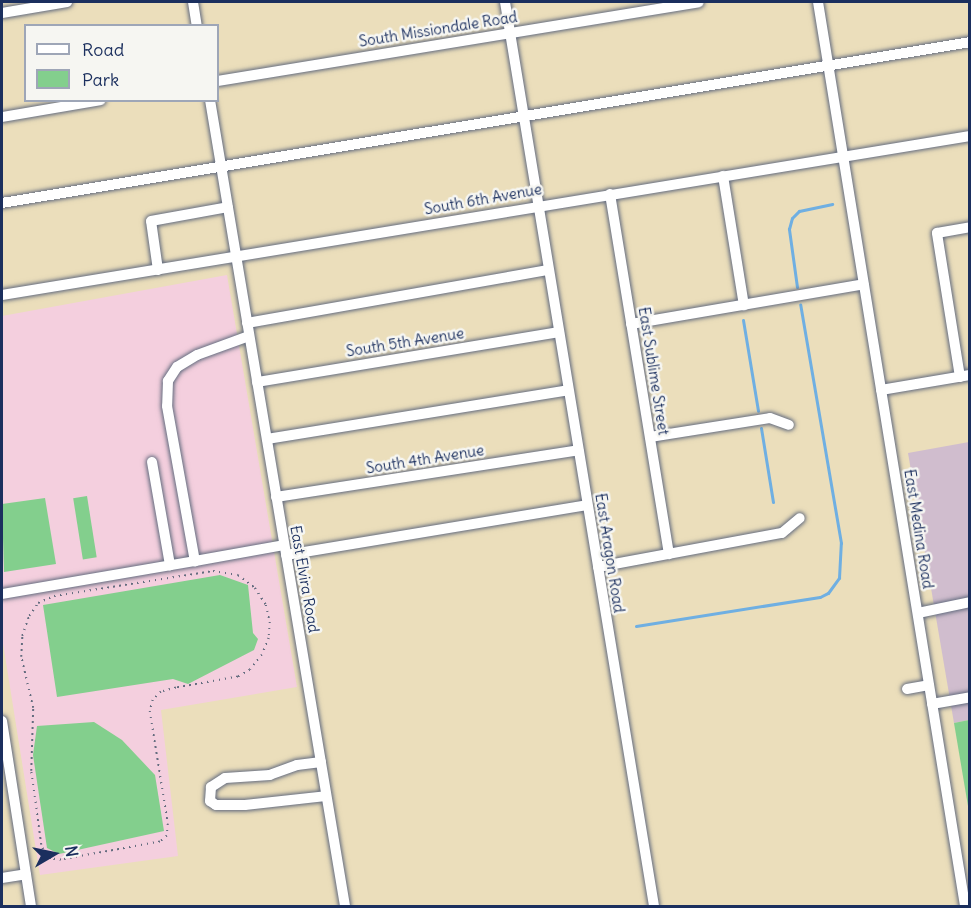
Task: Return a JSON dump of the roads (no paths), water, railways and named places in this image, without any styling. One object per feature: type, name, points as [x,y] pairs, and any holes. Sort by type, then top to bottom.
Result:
[{"type":"street","points":[[2,13],[67,2]]},
{"type":"street","points":[[193,2],[197,24]]},
{"type":"street","name":"East Aragon Road","points":[[505,2],[654,906]]},
{"type":"street","name":"South Missiondale Road","points":[[219,81],[678,3],[699,2]]},
{"type":"street","name":"East Medina Road","points":[[818,2],[965,906]]},
{"type":"street","points":[[2,203],[969,42]]},
{"type":"street","points":[[2,117],[89,102]]},
{"type":"street","name":"East Elvira Road","points":[[210,102],[345,906]]},
{"type":"street","name":"South 6th Avenue","points":[[2,295],[538,205],[969,136]]},
{"type":"street","points":[[723,176],[744,305]]},
{"type":"street","name":"East Sublime Street","points":[[610,194],[669,554]]},
{"type":"street","points":[[158,270],[151,221],[228,207]]},
{"type":"street","points":[[881,390],[965,376],[937,233],[969,227]]},
{"type":"street","points":[[247,323],[549,270]]},
{"type":"street","points":[[631,324],[864,284]]},
{"type":"street","name":"South 5th Avenue","points":[[257,381],[559,332]]},
{"type":"street","points":[[195,561],[167,406],[168,381],[177,367],[186,361],[249,336]]},
{"type":"street","points":[[267,439],[568,390]]},
{"type":"street","points":[[650,437],[770,418],[789,425]]},
{"type":"street","name":"South 4th Avenue","points":[[276,497],[578,450]]},
{"type":"street","points":[[152,462],[170,565]]},
{"type":"street","points":[[2,594],[195,561],[285,550],[587,505]]},
{"type":"street","points":[[598,567],[782,533],[800,518]]},
{"type":"street","points":[[918,613],[969,602]]},
{"type":"street","points":[[907,689],[929,685]]},
{"type":"street","points":[[932,704],[969,697]]},
{"type":"street","points":[[2,721],[31,906]]},
{"type":"street","points":[[321,762],[297,765],[270,775],[225,778],[211,788],[210,801],[216,805],[245,805],[326,796]]},
{"type":"street","points":[[2,878],[26,874]]},
{"type":"waterway","points":[[797,287],[789,229],[792,218],[799,211],[832,204]]},
{"type":"waterway","points":[[636,626],[820,597],[828,593],[839,578],[841,543],[800,304]]},
{"type":"waterway","points":[[743,320],[758,411]]},
{"type":"waterway","points":[[761,428],[773,502]]}]
